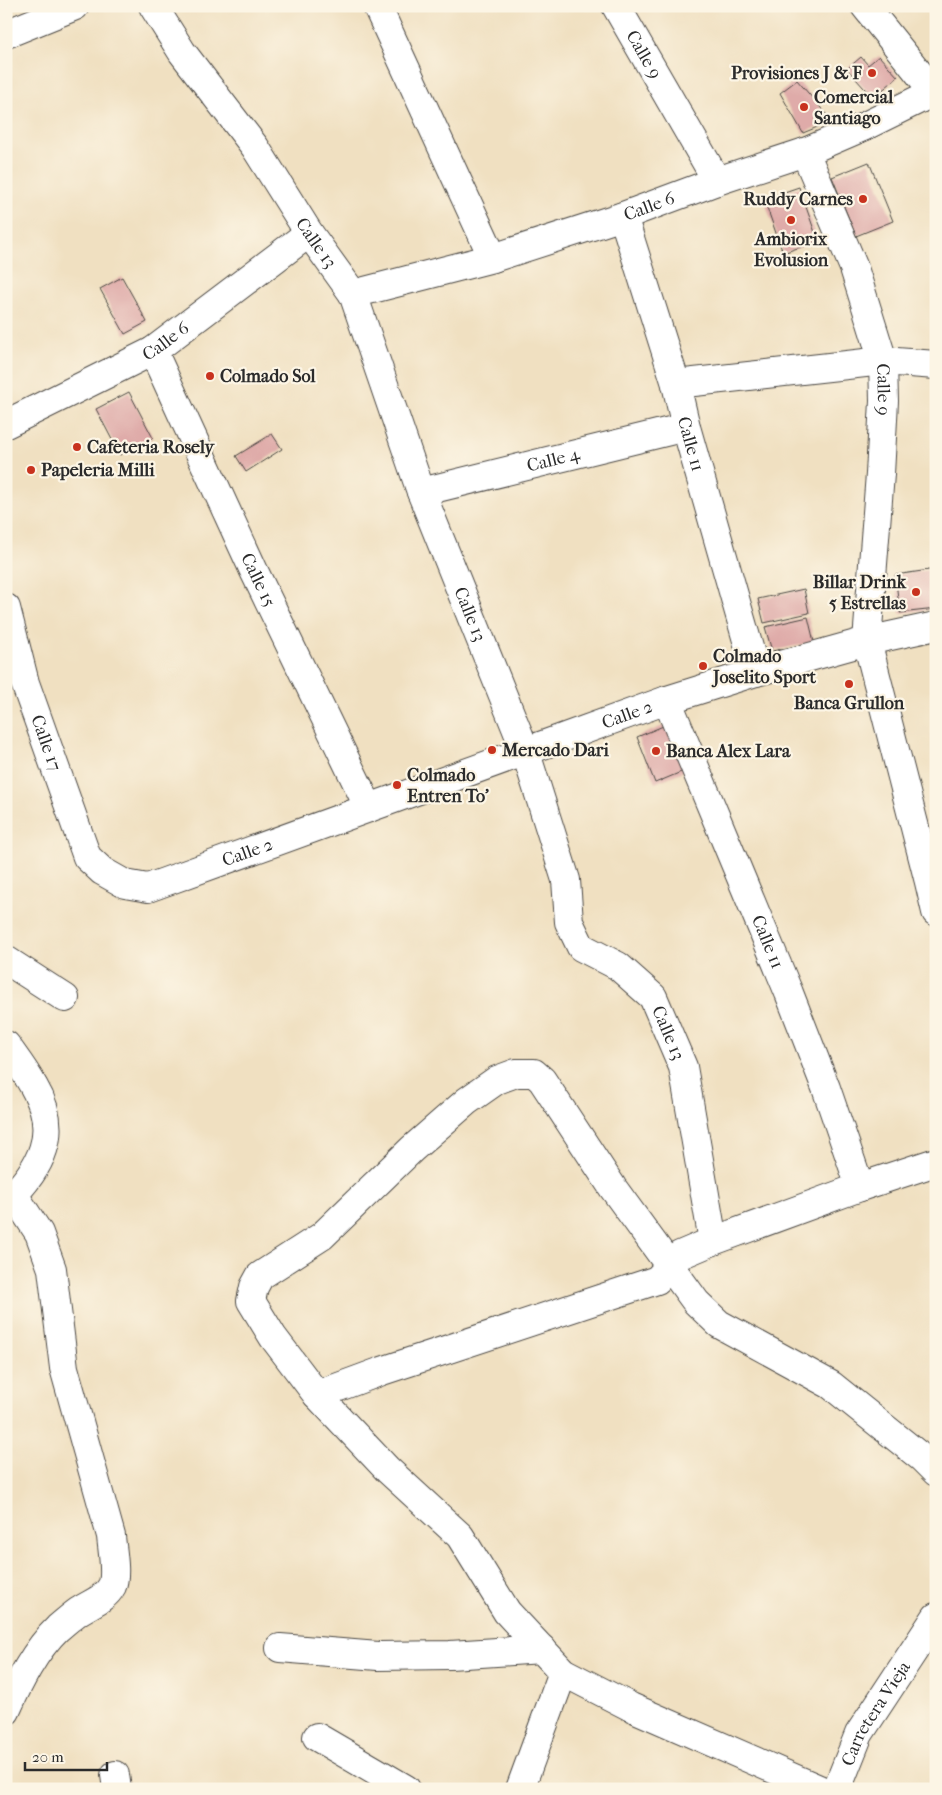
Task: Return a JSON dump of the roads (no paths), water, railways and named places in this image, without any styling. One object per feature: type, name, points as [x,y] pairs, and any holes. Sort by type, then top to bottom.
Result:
[{"type":"street","points":[[6,34],[75,6]]},
{"type":"street","name":"Calle 13","points":[[153,6],[182,52],[254,147],[309,233],[353,294],[421,492],[525,750],[566,880],[569,922],[581,947],[618,966],[653,997],[682,1067],[713,1241]]},
{"type":"street","points":[[377,6],[494,258]]},
{"type":"street","name":"Calle 9","points":[[616,6],[717,180]]},
{"type":"street","points":[[865,6],[935,92]]},
{"type":"street","name":"Calle 6","points":[[353,294],[494,258],[623,216],[717,180],[805,152],[863,127],[935,92]]},
{"type":"street","name":"Calle 9","points":[[805,152],[854,268],[883,361],[884,401],[880,474],[867,642],[930,882],[936,912]]},
{"type":"street","name":"Calle 11","points":[[623,216],[676,384],[686,427],[756,672]]},
{"type":"street","name":"Calle 6","points":[[6,424],[153,351],[309,233]]},
{"type":"street","name":"Calle 15","points":[[153,351],[254,571],[369,808]]},
{"type":"street","points":[[676,384],[883,361],[936,365]]},
{"type":"street","name":"Calle 4","points":[[421,492],[686,427]]},
{"type":"street","name":"Calle 17","points":[[6,608],[16,690],[87,857],[102,871]]},
{"type":"street","name":"Calle 2","points":[[102,871],[125,884],[148,888],[666,700],[756,672],[867,642],[936,626]]},
{"type":"street","name":"Calle 11","points":[[666,700],[789,993],[826,1088],[860,1187]]},
{"type":"street","points":[[6,960],[65,998]]},
{"type":"street","points":[[6,1045],[35,1088],[45,1111],[48,1125],[46,1144],[39,1163],[10,1198],[39,1233],[52,1269],[64,1368],[111,1536],[114,1563],[112,1584],[104,1597],[78,1612],[58,1628],[42,1646],[15,1691],[6,1712]]},
{"type":"street","points":[[819,1789],[631,1708],[563,1672],[508,1612],[460,1536],[388,1470],[316,1395],[273,1337],[252,1300],[254,1287],[260,1276],[322,1236],[412,1149],[467,1100],[497,1080],[516,1073],[534,1073],[542,1080],[613,1188],[696,1302],[718,1324],[831,1385],[922,1458],[936,1472]]},
{"type":"street","points":[[316,1395],[382,1371],[656,1280],[680,1254],[860,1187],[936,1162]]},
{"type":"street","name":"Carretera Vieja","points":[[837,1789],[859,1734],[936,1617]]},
{"type":"street","points":[[280,1648],[378,1656],[450,1655],[542,1650]]},
{"type":"street","points":[[520,1789],[563,1672]]},
{"type":"street","points":[[317,1737],[406,1789]]},
{"type":"place","name":"Provisiones J & F","points":[[872,73]]},
{"type":"place","name":"Comercial Santiago","points":[[804,107]]},
{"type":"place","name":"Ruddy Carnes","points":[[863,199]]},
{"type":"place","name":"Ambiorix Evolusion","points":[[791,220]]},
{"type":"place","name":"Colmado Sol","points":[[210,376]]},
{"type":"place","name":"Cafeteria Rosely","points":[[77,447]]},
{"type":"place","name":"Papeleria Milli","points":[[31,470]]},
{"type":"place","name":"Billar Drink 5 Estrellas","points":[[916,592]]},
{"type":"place","name":"Colmado Joselito Sport","points":[[703,666]]},
{"type":"place","name":"Banca Grullon","points":[[849,684]]},
{"type":"place","name":"Mercado Dari","points":[[492,750]]},
{"type":"place","name":"Banca Alex Lara","points":[[656,751]]},
{"type":"place","name":"Colmado Entren To'","points":[[397,785]]}]
